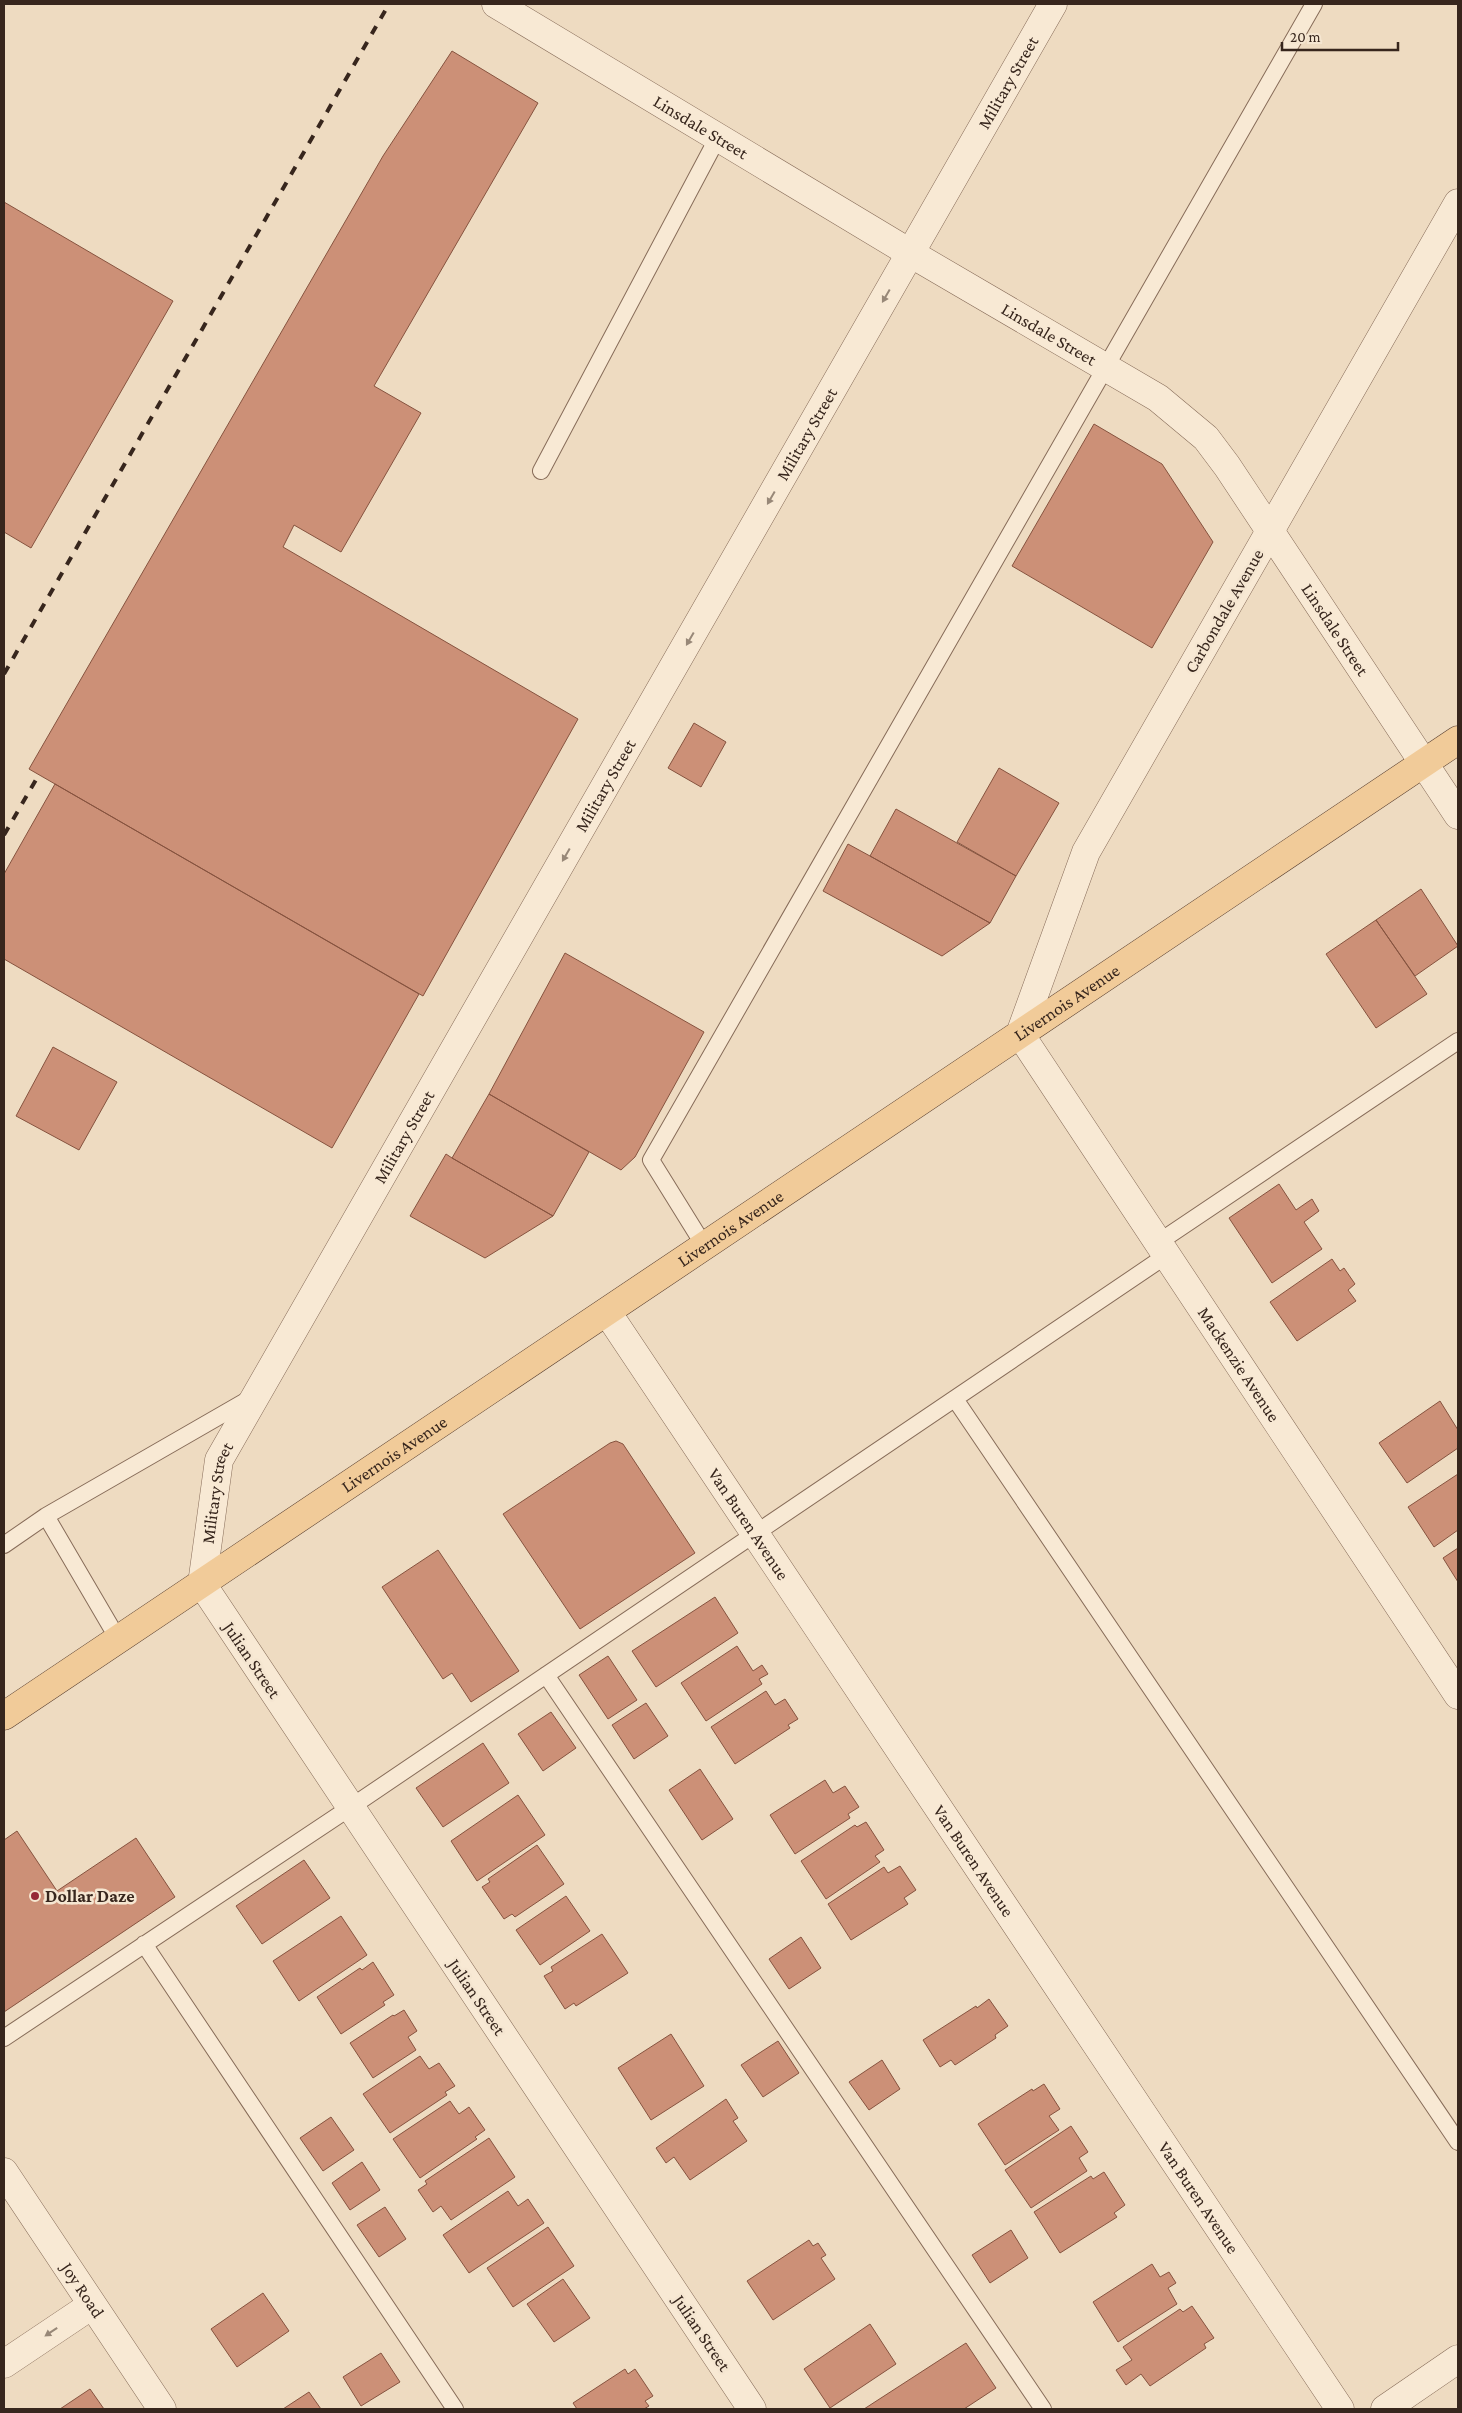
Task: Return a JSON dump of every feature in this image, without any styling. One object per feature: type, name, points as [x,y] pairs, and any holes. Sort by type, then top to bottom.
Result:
[{"type":"main road","name":"Livernois Avenue","points":[[4,1716],[1458,740]]},
{"type":"street","name":"Linsdale Street","points":[[496,4],[910,254],[1158,398],[1206,438],[1227,466],[1458,815]]},
{"type":"street","name":"Military Street","points":[[202,1584],[220,1460],[1053,4]]},
{"type":"street","name":"Carbondale Avenue","points":[[1020,1034],[1086,852],[1458,203]]},
{"type":"street","name":"Mackenzie Avenue","points":[[1020,1034],[1458,1695]]},
{"type":"street","name":"Van Buren Avenue","points":[[607,1312],[1340,2409]]},
{"type":"street","name":"Julian Street","points":[[202,1584],[752,2409]]},
{"type":"street","name":"Joy Road","points":[[4,2172],[162,2409]]},
{"type":"street","points":[[4,2364],[92,2305]]},
{"type":"street","points":[[1385,2409],[1458,2359]]},
{"type":"lane","points":[[705,1247],[651,1160],[1314,4]]},
{"type":"lane","points":[[541,471],[718,137]]},
{"type":"lane","points":[[4,2038],[351,1807],[955,1399],[1163,1249],[1458,1041]]},
{"type":"lane","points":[[4,1546],[46,1516],[256,1395]]},
{"type":"lane","points":[[955,1399],[1458,2142]]},
{"type":"lane","points":[[46,1516],[118,1639]]},
{"type":"lane","points":[[546,1675],[1043,2409]]},
{"type":"lane","points":[[144,1944],[455,2409]]},
{"type":"building","points":[[452,51],[538,103],[374,386],[421,413],[341,552],[294,525],[283,547],[578,719],[423,996],[29,769],[383,156]]},
{"type":"building","points":[[4,202],[173,301],[31,548],[4,532]]},
{"type":"building","points":[[1094,424],[1162,464],[1213,542],[1152,648],[1012,566]]},
{"type":"building","points":[[694,723],[726,742],[701,787],[668,768]]},
{"type":"building","points":[[999,768],[1059,803],[1016,876],[957,842]]},
{"type":"building","points":[[55,784],[419,994],[332,1148],[4,959],[4,874]]},
{"type":"building","points":[[896,809],[1016,876],[990,923],[870,856]]},
{"type":"building","points":[[848,844],[990,923],[942,956],[823,891]]},
{"type":"building","points":[[1421,889],[1458,946],[1415,976],[1376,920]]},
{"type":"building","points":[[1376,920],[1427,994],[1376,1028],[1326,954]]},
{"type":"building","points":[[565,953],[704,1032],[635,1157],[621,1170],[489,1094]]},
{"type":"building","points":[[53,1047],[117,1082],[79,1150],[16,1116]]},
{"type":"building","points":[[489,1094],[589,1152],[553,1216],[452,1158]]},
{"type":"building","points":[[446,1154],[553,1216],[485,1258],[410,1216]]},
{"type":"building","points":[[1279,1184],[1296,1210],[1312,1199],[1319,1211],[1304,1222],[1322,1249],[1272,1283],[1229,1218]]},
{"type":"building","points":[[1332,1259],[1340,1271],[1344,1268],[1355,1284],[1348,1290],[1356,1301],[1297,1341],[1270,1302]]},
{"type":"building","points":[[1440,1401],[1458,1430],[1458,1448],[1407,1483],[1379,1443]]},
{"type":"building","points":[[616,1441],[623,1444],[695,1553],[580,1629],[503,1514],[610,1443]]},
{"type":"building","points":[[1458,1474],[1458,1530],[1434,1547],[1408,1507]]},
{"type":"building","points":[[1458,1548],[1458,1582],[1443,1558]]},
{"type":"building","points":[[438,1550],[519,1671],[471,1702],[452,1673],[443,1679],[382,1587]]},
{"type":"building","points":[[715,1597],[738,1633],[656,1687],[632,1651]]},
{"type":"building","points":[[737,1646],[753,1671],[762,1665],[768,1674],[759,1679],[762,1684],[706,1721],[681,1683]]},
{"type":"building","points":[[608,1656],[637,1700],[608,1719],[579,1675]]},
{"type":"building","points":[[766,1691],[775,1705],[785,1699],[798,1719],[788,1725],[790,1728],[735,1764],[711,1727]]},
{"type":"building","points":[[646,1703],[668,1736],[634,1759],[612,1725]]},
{"type":"building","points":[[551,1712],[576,1748],[543,1771],[518,1734]]},
{"type":"building","points":[[483,1743],[509,1783],[443,1827],[416,1788]]},
{"type":"building","points":[[700,1769],[733,1819],[702,1840],[669,1790]]},
{"type":"building","points":[[825,1780],[833,1793],[845,1786],[859,1807],[848,1814],[850,1818],[795,1854],[770,1815]]},
{"type":"building","points":[[518,1795],[545,1835],[477,1881],[451,1841]]},
{"type":"building","points":[[866,1822],[884,1850],[875,1856],[880,1862],[826,1899],[801,1861],[855,1825],[857,1827]]},
{"type":"building","points":[[17,1831],[57,1891],[136,1838],[175,1897],[4,2012],[4,1840]]},
{"type":"building","points":[[537,1845],[564,1884],[515,1917],[512,1914],[504,1919],[482,1887],[490,1882],[488,1879]]},
{"type":"building","points":[[304,1860],[330,1898],[262,1944],[236,1906]]},
{"type":"building","points":[[900,1866],[916,1890],[904,1898],[908,1904],[851,1940],[828,1904],[884,1867],[888,1873]]},
{"type":"building","points":[[566,1896],[590,1931],[540,1965],[516,1930]]},
{"type":"building","points":[[341,1916],[367,1955],[299,2001],[273,1961]]},
{"type":"building","points":[[602,1934],[628,1973],[576,2006],[574,2003],[565,2009],[544,1976],[553,1971],[551,1967]]},
{"type":"building","points":[[801,1937],[821,1968],[789,1989],[769,1959]]},
{"type":"building","points":[[373,1962],[394,1995],[383,2002],[385,2005],[341,2034],[317,1997],[360,1968],[362,1970]]},
{"type":"building","points":[[989,1999],[1008,2026],[995,2035],[996,2038],[955,2065],[951,2060],[940,2067],[923,2040]]},
{"type":"building","points":[[404,2010],[417,2031],[408,2037],[416,2050],[373,2078],[350,2043]]},
{"type":"building","points":[[671,2034],[704,2086],[651,2120],[618,2068]]},
{"type":"building","points":[[778,2041],[799,2073],[763,2097],[741,2065]]},
{"type":"building","points":[[420,2056],[429,2069],[439,2063],[455,2086],[445,2092],[447,2095],[390,2133],[363,2094]]},
{"type":"building","points":[[882,2060],[900,2089],[869,2110],[849,2082]]},
{"type":"building","points":[[1044,2084],[1060,2109],[1049,2116],[1059,2130],[1005,2165],[978,2124],[1032,2089],[1033,2091]]},
{"type":"building","points":[[726,2099],[738,2118],[733,2121],[747,2141],[690,2180],[674,2157],[666,2163],[656,2148]]},
{"type":"building","points":[[450,2101],[459,2114],[469,2107],[485,2130],[475,2137],[477,2139],[420,2178],[393,2139]]},
{"type":"building","points":[[331,2117],[354,2150],[323,2171],[300,2138]]},
{"type":"building","points":[[1071,2126],[1088,2152],[1079,2158],[1087,2171],[1031,2208],[1005,2170]]},
{"type":"building","points":[[489,2138],[515,2177],[451,2220],[441,2206],[433,2212],[418,2190],[427,2184],[425,2181]]},
{"type":"building","points":[[362,2162],[380,2190],[350,2210],[332,2183]]},
{"type":"building","points":[[1104,2172],[1125,2205],[1114,2213],[1117,2217],[1060,2253],[1034,2212],[1091,2176],[1093,2179]]},
{"type":"building","points":[[508,2191],[518,2206],[528,2199],[544,2223],[469,2273],[443,2235]]},
{"type":"building","points":[[385,2207],[406,2239],[379,2257],[357,2225]]},
{"type":"building","points":[[548,2227],[574,2266],[513,2307],[487,2268]]},
{"type":"building","points":[[1011,2230],[1028,2258],[990,2283],[972,2255]]},
{"type":"building","points":[[809,2240],[813,2246],[818,2243],[826,2255],[821,2258],[835,2279],[773,2320],[747,2281]]},
{"type":"building","points":[[1152,2264],[1160,2277],[1169,2272],[1176,2283],[1168,2288],[1177,2304],[1118,2342],[1093,2302]]},
{"type":"building","points":[[563,2279],[590,2318],[554,2342],[527,2304]]},
{"type":"building","points":[[263,2293],[289,2331],[237,2367],[211,2329]]},
{"type":"building","points":[[1192,2306],[1214,2338],[1204,2344],[1206,2348],[1150,2386],[1141,2374],[1126,2385],[1116,2370],[1132,2360],[1123,2347],[1180,2309],[1183,2312]]},
{"type":"building","points":[[870,2324],[896,2364],[830,2408],[804,2369]]},
{"type":"building","points":[[966,2343],[996,2388],[964,2409],[864,2409]]},
{"type":"building","points":[[381,2353],[400,2382],[361,2406],[343,2377]]},
{"type":"building","points":[[625,2369],[628,2374],[635,2369],[653,2396],[645,2401],[649,2406],[644,2409],[577,2409],[573,2403]]},
{"type":"building","points":[[90,2389],[104,2409],[60,2409]]},
{"type":"building","points":[[309,2392],[321,2409],[283,2409]]},
{"type":"railway","points":[[4,674],[389,4]]},
{"type":"railway","points":[[4,835],[37,778]]},
{"type":"place","name":"Dollar Daze","points":[[35,1896]]}]
